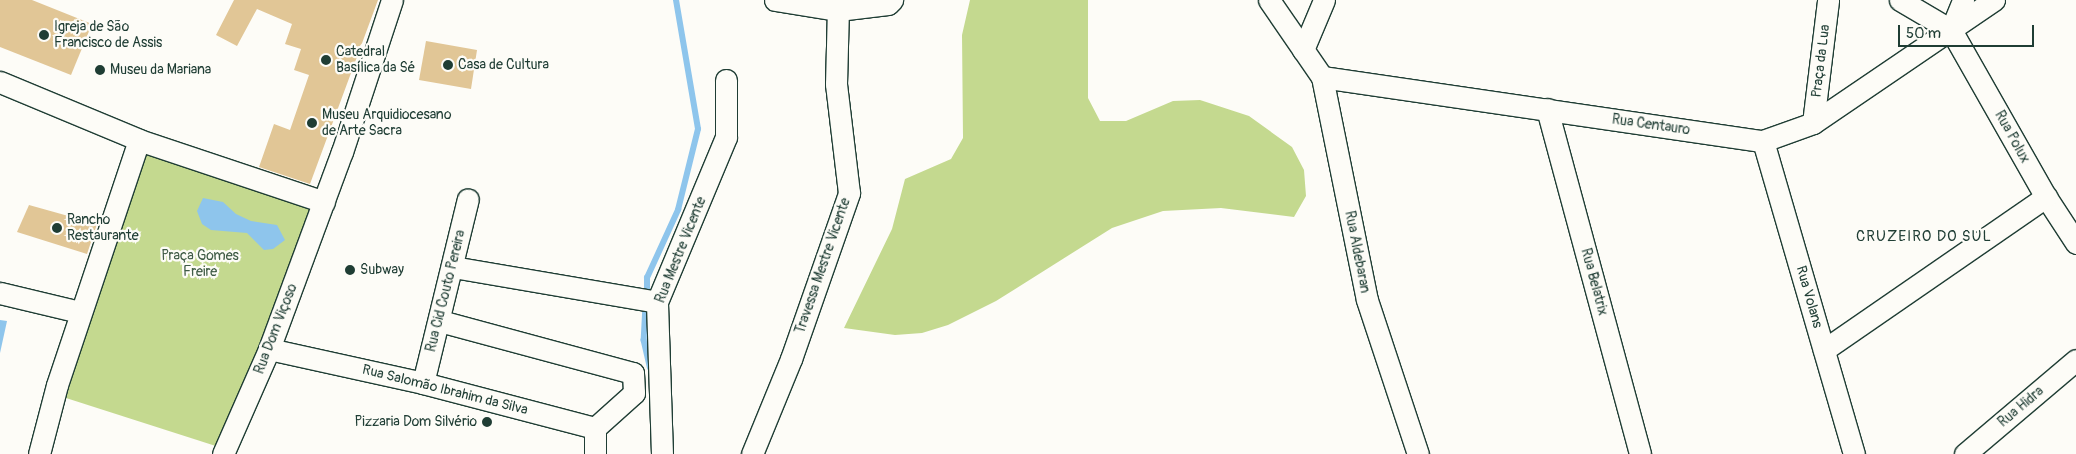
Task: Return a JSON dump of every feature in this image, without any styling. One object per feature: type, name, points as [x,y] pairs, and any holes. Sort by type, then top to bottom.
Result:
[{"type":"street","name":"Rua Dom Viçoso","points":[[223,454],[269,349],[324,202],[392,0]]},
{"type":"street","points":[[775,0],[838,10],[888,4],[892,0]]},
{"type":"street","name":"Rua Aldebaran","points":[[1269,0],[1322,77],[1367,300],[1418,454]]},
{"type":"street","points":[[1303,50],[1324,0]]},
{"type":"street","name":"Praça da Lua","points":[[1813,123],[1828,0]]},
{"type":"street","points":[[1900,0],[1951,30],[1963,0]]},
{"type":"street","name":"Rua Centauro","points":[[1322,77],[1763,141],[1813,123],[1994,0]]},
{"type":"street","name":"Travessa Mestre Vicente","points":[[752,454],[790,359],[849,192],[836,84],[838,10]]},
{"type":"street","name":"Rua Polux","points":[[1951,30],[2046,197],[2076,243]]},
{"type":"street","name":"Rua Mestre Vicente","points":[[662,454],[657,302],[726,137],[726,80]]},
{"type":"street","points":[[0,82],[139,140],[324,202]]},
{"type":"street","name":"Rua Belatrix","points":[[1547,109],[1640,454]]},
{"type":"street","points":[[40,454],[57,385],[80,312],[139,140]]},
{"type":"street","name":"Rua Volans","points":[[1763,141],[1854,454]]},
{"type":"street","points":[[1824,350],[2046,197]]},
{"type":"street","name":"Rua Cid Couto Pereira","points":[[423,383],[440,321],[468,198]]},
{"type":"street","points":[[453,267],[657,302]]},
{"type":"street","points":[[0,293],[80,312]]},
{"type":"street","points":[[440,321],[633,373],[634,393],[595,428],[595,454]]},
{"type":"street","name":"Rua Salomão Ibrahim da Silva","points":[[269,349],[423,383],[595,428]]},
{"type":"street","name":"Rua Hidra","points":[[1965,454],[2076,360]]},
{"type":"green space","points":[[970,0],[1088,0],[1088,98],[1100,121],[1126,121],[1173,101],[1200,100],[1249,116],[1292,147],[1304,170],[1306,196],[1294,217],[1221,208],[1163,211],[1112,228],[996,301],[948,325],[922,333],[895,335],[844,328],[892,229],[905,179],[951,159],[963,138],[962,35]]},
{"type":"green space","name":"Praça Gomes Freire","points":[[142,146],[320,213],[222,448],[66,398]]},
{"type":"water","points":[[203,198],[223,202],[236,214],[251,221],[277,225],[285,240],[273,249],[264,250],[247,233],[211,230],[202,224],[197,211]]},
{"type":"water","points":[[0,320],[7,321],[0,353]]},
{"type":"building","name":"Igreja de São Francisco de Assis","points":[[0,0],[32,0],[92,24],[71,75],[0,47]]},
{"type":"building","points":[[234,0],[378,0],[310,184],[259,167],[274,124],[290,130],[309,75],[294,70],[301,49],[285,44],[292,24],[257,9],[237,46],[216,35]]},
{"type":"building","name":"Casa de Cultura","points":[[426,41],[477,50],[471,89],[419,80]]},
{"type":"building","name":"Rancho Restaurante","points":[[29,205],[97,224],[87,254],[17,232]]},
{"type":"waterway","points":[[647,295],[647,278],[678,210],[698,129],[676,0]]},
{"type":"waterway","points":[[646,305],[644,340],[650,367]]},
{"type":"place","name":"Igreja de São Francisco de Assis","points":[[44,35]]},
{"type":"place","name":"Catedral Basílica da Sé","points":[[326,60]]},
{"type":"place","name":"Casa de Cultura","points":[[448,65]]},
{"type":"place","name":"Museu da Mariana","points":[[100,70]]},
{"type":"place","name":"Museu Arquidiocesano de Arte Sacra","points":[[312,123]]},
{"type":"place","name":"Rancho Restaurante","points":[[57,228]]},
{"type":"place","name":"Subway","points":[[350,270]]},
{"type":"place","name":"Pizzaria Dom Silvério","points":[[487,422]]},
{"type":"district","name":"CRUZEIRO DO SUL","points":[[1924,237]]}]
